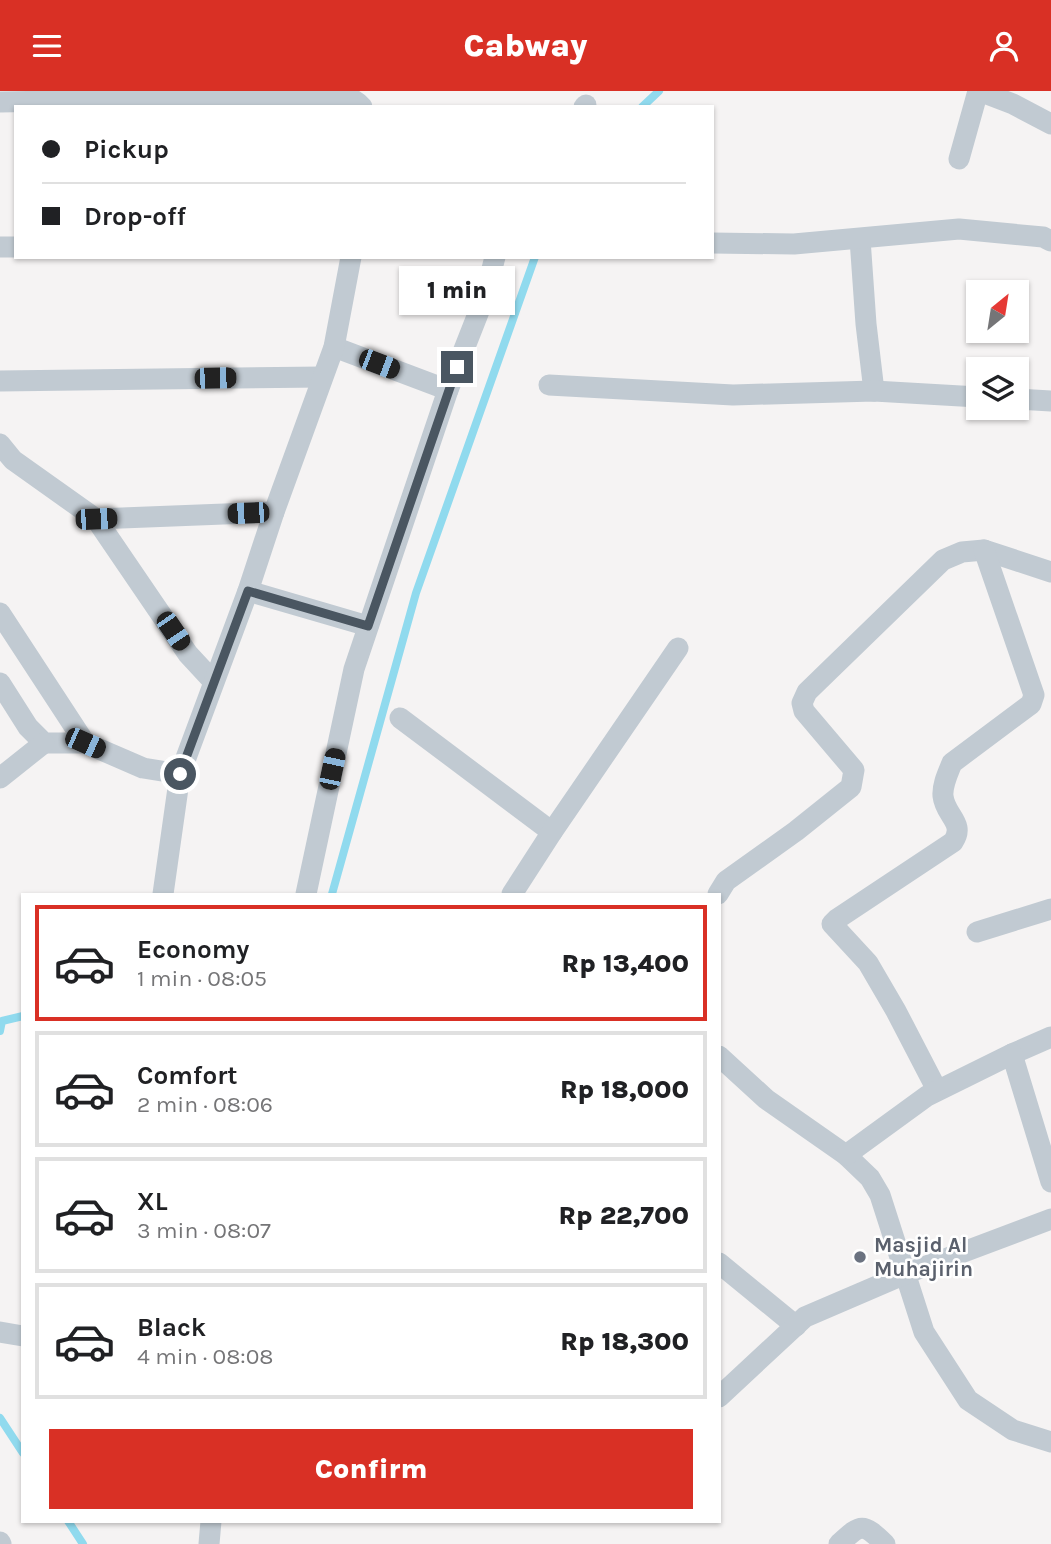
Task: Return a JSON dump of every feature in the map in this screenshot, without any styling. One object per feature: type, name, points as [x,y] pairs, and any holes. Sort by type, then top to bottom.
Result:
[{"type":"street","points":[[959,159],[978,91],[1013,104],[1051,124]]},
{"type":"street","points":[[0,102],[346,96],[360,105]]},
{"type":"street","points":[[714,243],[794,244],[959,229],[1043,237],[1051,241]]},
{"type":"street","points":[[860,239],[874,391]]},
{"type":"street","points":[[163,893],[180,774],[334,347],[351,259]]},
{"type":"street","points":[[306,893],[354,669],[448,390],[485,296],[494,259]]},
{"type":"street","points":[[334,347],[448,390]]},
{"type":"street","points":[[0,381],[322,377]]},
{"type":"street","points":[[549,385],[733,395],[874,391],[966,396]]},
{"type":"street","points":[[1029,400],[1051,401]]},
{"type":"street","points":[[0,444],[13,460],[96,519],[188,654],[213,681]]},
{"type":"street","points":[[96,519],[274,512]]},
{"type":"street","points":[[719,893],[726,881],[796,831],[851,787],[854,770],[804,711],[802,703],[807,692],[943,559],[962,552],[984,551],[1051,572]]},
{"type":"street","points":[[937,1090],[868,963],[832,925],[837,919],[953,842],[958,835],[958,825],[948,813],[943,796],[946,777],[952,763],[1031,705],[1034,695],[984,551]]},
{"type":"street","points":[[248,591],[368,626]]},
{"type":"street","points":[[0,613],[85,743]]},
{"type":"street","points":[[523,890],[552,832],[678,648]]},
{"type":"street","points":[[0,683],[28,727],[44,743]]},
{"type":"street","points":[[400,718],[552,832]]},
{"type":"street","points":[[0,778],[44,743],[85,743],[142,768],[180,774]]},
{"type":"street","points":[[977,932],[1051,909]]},
{"type":"street","points":[[846,1155],[927,1095],[1051,1037]]},
{"type":"street","points":[[1012,1054],[1051,1182]]},
{"type":"street","points":[[721,1058],[766,1099],[846,1155],[870,1178],[880,1195],[924,1332],[968,1401],[1013,1430],[1051,1442]]},
{"type":"street","points":[[721,1395],[805,1317],[905,1274],[1051,1219]]},
{"type":"street","points":[[721,1265],[796,1326]]},
{"type":"street","points":[[0,1332],[21,1336]]},
{"type":"street","points":[[209,1544],[211,1523]]},
{"type":"street","points":[[839,1544],[855,1529],[864,1528],[886,1544]]},
{"type":"waterway","points":[[644,105],[659,91]]},
{"type":"waterway","points":[[332,893],[416,593],[534,259]]},
{"type":"waterway","points":[[0,1031],[2,1021],[21,1016]]},
{"type":"waterway","points":[[0,1418],[21,1450]]},
{"type":"waterway","points":[[69,1523],[83,1544]]},
{"type":"place","name":"Masjid Al Muhajirin","points":[[860,1257]]},
{"type":"route","points":[[180,774],[248,591],[368,626],[457,367]]}]
